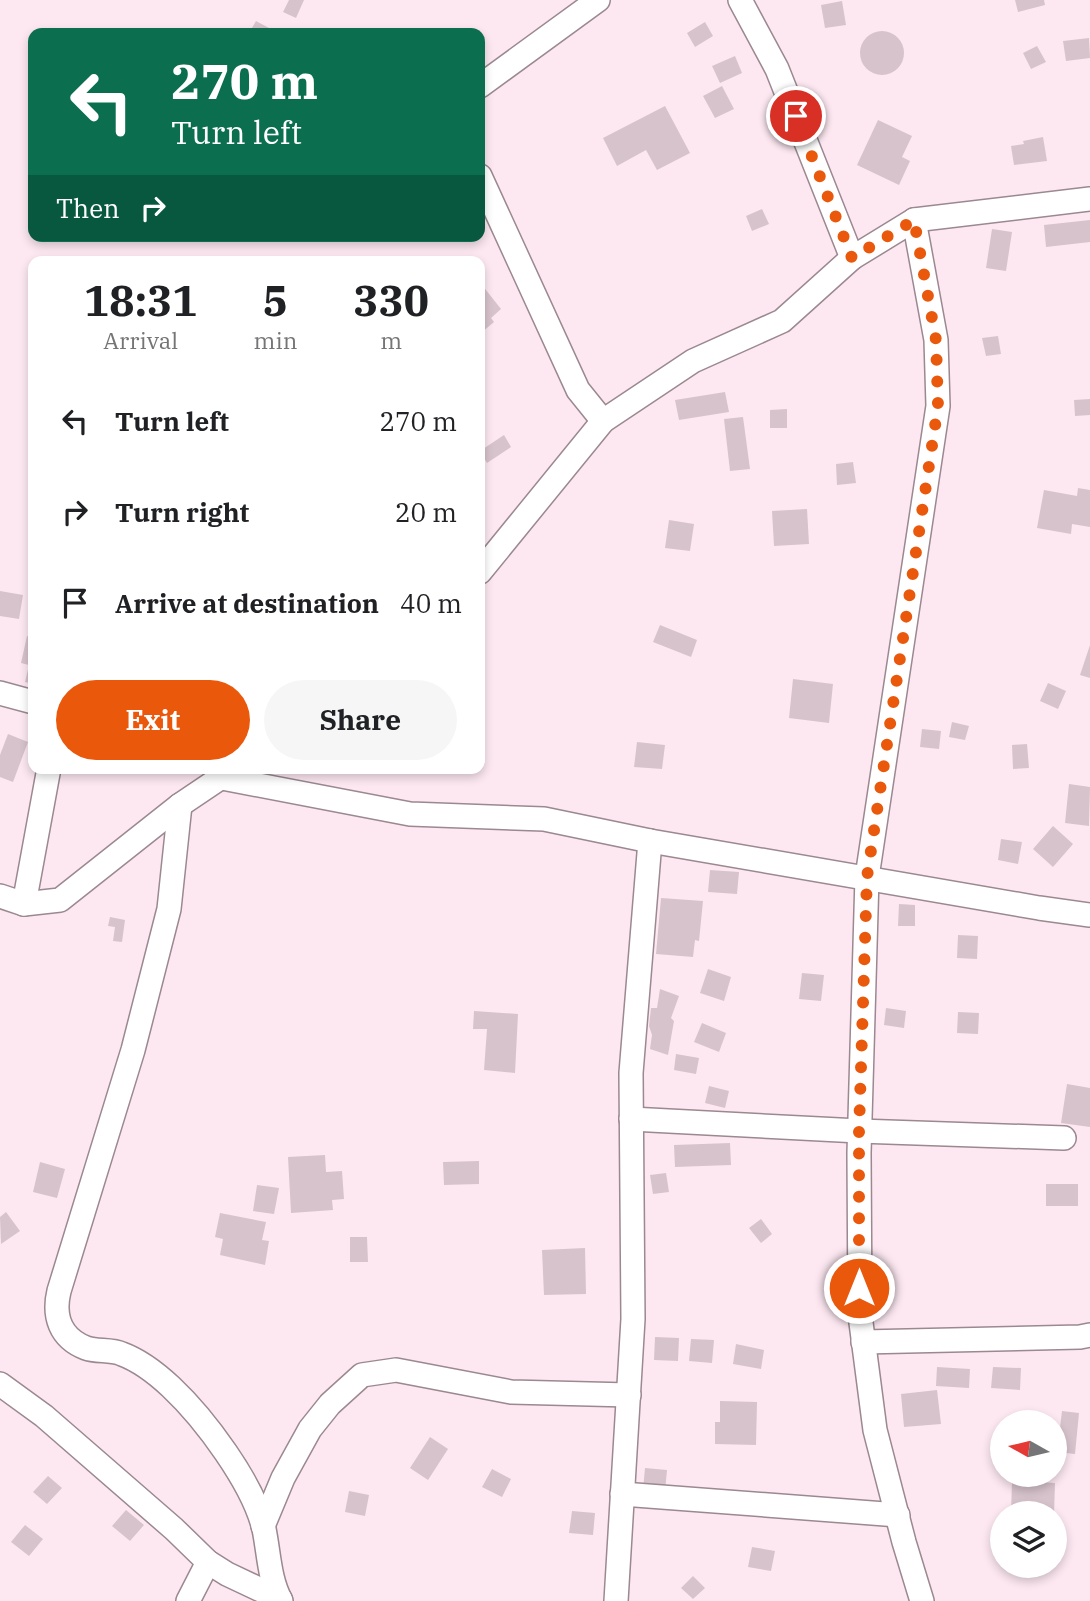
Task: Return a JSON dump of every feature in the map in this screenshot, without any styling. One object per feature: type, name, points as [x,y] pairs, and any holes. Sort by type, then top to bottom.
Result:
[{"type":"street","points":[[485,82],[598,0]]},
{"type":"street","points":[[740,0],[778,69],[852,258]]},
{"type":"street","points":[[485,187],[579,390],[603,421]]},
{"type":"street","points":[[485,566],[603,421],[693,360],[782,321],[852,258],[914,220],[1090,199]]},
{"type":"street","points":[[914,220],[936,340],[938,406],[867,877],[859,1131],[860,1315],[875,1430],[922,1601]]},
{"type":"street","points":[[0,693],[28,701]]},
{"type":"street","points":[[24,904],[48,774]]},
{"type":"street","points":[[0,896],[24,904],[60,900],[180,805],[227,774]]},
{"type":"street","points":[[233,774],[410,814],[544,819],[650,841],[1090,915]]},
{"type":"street","points":[[180,805],[169,909],[133,1050],[59,1292],[56,1304],[58,1324],[86,1348],[120,1352],[153,1370],[190,1405],[238,1471],[263,1526],[271,1576],[281,1600]]},
{"type":"street","points":[[616,1601],[633,1319],[631,1073],[650,841]]},
{"type":"street","points":[[631,1119],[1064,1138]]},
{"type":"street","points":[[863,1342],[1090,1335]]},
{"type":"street","points":[[263,1526],[283,1478],[310,1429],[330,1404],[362,1375],[396,1370],[511,1392],[629,1395]]},
{"type":"street","points":[[0,1384],[44,1416],[208,1562],[281,1600]]},
{"type":"street","points":[[622,1494],[898,1514]]},
{"type":"street","points":[[188,1601],[208,1562]]},
{"type":"building","points":[[289,0],[304,0],[296,18],[283,12]]},
{"type":"building","points":[[1015,0],[1044,0],[1045,5],[1018,12]]},
{"type":"building","points":[[842,1],[846,25],[825,28],[821,5]]},
{"type":"building","points":[[256,21],[269,28],[252,28]]},
{"type":"building","points":[[705,22],[713,36],[695,47],[687,33]]},
{"type":"building","points":[[882,31],[897,38],[904,53],[897,68],[882,75],[867,68],[860,53],[867,38]]},
{"type":"building","points":[[1089,38],[1090,58],[1066,61],[1063,41]]},
{"type":"building","points":[[1037,46],[1046,62],[1031,69],[1023,53]]},
{"type":"building","points":[[735,56],[742,73],[720,83],[712,66]]},
{"type":"building","points":[[722,86],[734,109],[715,118],[703,96]]},
{"type":"building","points":[[665,106],[690,153],[657,170],[646,150],[617,166],[603,138]]},
{"type":"building","points":[[878,120],[912,136],[902,157],[910,161],[899,185],[857,165]]},
{"type":"building","points":[[1043,137],[1047,161],[1014,165],[1011,146]]},
{"type":"building","points":[[762,209],[769,224],[752,231],[746,216]]},
{"type":"building","points":[[1090,220],[1090,242],[1046,247],[1044,225]]},
{"type":"building","points":[[992,229],[1012,232],[1006,271],[986,268]]},
{"type":"building","points":[[485,289],[501,309],[491,318],[494,322],[485,330]]},
{"type":"building","points":[[998,336],[1001,354],[986,356],[982,338]]},
{"type":"building","points":[[725,392],[729,412],[679,420],[675,400]]},
{"type":"building","points":[[1090,399],[1090,415],[1075,416],[1074,400]]},
{"type":"building","points":[[787,409],[787,428],[770,428],[770,410]]},
{"type":"building","points":[[743,417],[750,469],[730,471],[724,419]]},
{"type":"building","points":[[504,435],[511,447],[487,463],[485,448]]},
{"type":"building","points":[[853,462],[856,483],[837,485],[836,464]]},
{"type":"building","points":[[1078,488],[1090,490],[1090,527],[1072,524],[1071,534],[1037,528],[1044,490],[1077,496]]},
{"type":"building","points":[[807,509],[809,544],[774,546],[772,511]]},
{"type":"building","points":[[669,520],[694,524],[690,551],[665,548]]},
{"type":"building","points":[[0,591],[23,595],[19,619],[0,616]]},
{"type":"building","points":[[660,625],[697,640],[691,657],[653,642]]},
{"type":"building","points":[[27,636],[28,636],[28,665],[21,663]]},
{"type":"building","points":[[1090,645],[1090,678],[1080,675]]},
{"type":"building","points":[[793,679],[833,684],[829,723],[789,718]]},
{"type":"building","points":[[1048,683],[1066,691],[1058,709],[1040,701]]},
{"type":"building","points":[[952,722],[969,726],[965,740],[949,737]]},
{"type":"building","points":[[922,729],[941,731],[939,749],[920,747]]},
{"type":"building","points":[[8,734],[28,742],[13,782],[0,777],[0,755]]},
{"type":"building","points":[[637,742],[665,745],[662,769],[634,767]]},
{"type":"building","points":[[1027,744],[1029,768],[1013,769],[1012,745]]},
{"type":"building","points":[[1069,784],[1090,787],[1089,826],[1065,823]]},
{"type":"building","points":[[1053,826],[1073,844],[1053,867],[1033,849]]},
{"type":"building","points":[[1001,839],[1022,842],[1018,864],[998,860]]},
{"type":"building","points":[[710,870],[739,872],[737,894],[708,892]]},
{"type":"building","points":[[661,898],[703,901],[699,941],[695,940],[693,957],[656,954]]},
{"type":"building","points":[[899,904],[915,905],[915,926],[898,926]]},
{"type":"building","points":[[110,917],[125,920],[122,942],[113,941],[115,927],[108,926]]},
{"type":"building","points":[[958,935],[978,936],[977,959],[957,958]]},
{"type":"building","points":[[708,969],[731,977],[724,1001],[700,993]]},
{"type":"building","points":[[802,973],[824,975],[821,1001],[799,999]]},
{"type":"building","points":[[660,989],[679,996],[671,1018],[674,1021],[668,1055],[650,1049],[651,1008],[657,1008]]},
{"type":"building","points":[[886,1008],[906,1011],[904,1028],[884,1025]]},
{"type":"building","points":[[474,1011],[518,1014],[515,1073],[484,1070],[487,1029],[473,1029]]},
{"type":"building","points":[[958,1012],[979,1013],[978,1034],[957,1033]]},
{"type":"building","points":[[702,1023],[726,1033],[719,1052],[694,1042]]},
{"type":"building","points":[[676,1054],[699,1058],[696,1074],[674,1070]]},
{"type":"building","points":[[1067,1084],[1090,1088],[1090,1127],[1061,1123]]},
{"type":"building","points":[[709,1086],[729,1091],[725,1108],[705,1103]]},
{"type":"building","points":[[730,1143],[731,1165],[675,1167],[674,1145]]},
{"type":"building","points":[[325,1155],[326,1172],[342,1171],[344,1199],[332,1200],[333,1210],[291,1213],[288,1157]]},
{"type":"building","points":[[479,1161],[479,1184],[444,1185],[443,1162]]},
{"type":"building","points":[[40,1162],[65,1169],[57,1198],[33,1192]]},
{"type":"building","points":[[666,1173],[669,1192],[653,1194],[650,1175]]},
{"type":"building","points":[[1046,1184],[1078,1184],[1078,1206],[1046,1206]]},
{"type":"building","points":[[257,1185],[279,1188],[274,1214],[253,1211]]},
{"type":"building","points":[[6,1212],[20,1231],[1,1244],[0,1217]]},
{"type":"building","points":[[220,1213],[266,1222],[262,1240],[269,1241],[265,1265],[220,1255],[223,1239],[215,1237]]},
{"type":"building","points":[[761,1219],[772,1234],[761,1243],[749,1228]]},
{"type":"building","points":[[350,1237],[367,1237],[368,1262],[350,1262]]},
{"type":"building","points":[[585,1248],[586,1294],[544,1295],[542,1250]]},
{"type":"building","points":[[655,1337],[679,1338],[678,1361],[654,1360]]},
{"type":"building","points":[[691,1339],[714,1340],[712,1363],[689,1361]]},
{"type":"building","points":[[736,1344],[764,1350],[761,1369],[733,1364]]},
{"type":"building","points":[[937,1367],[970,1369],[969,1388],[936,1386]]},
{"type":"building","points":[[993,1367],[1021,1368],[1020,1390],[991,1388]]},
{"type":"building","points":[[937,1390],[941,1424],[904,1427],[901,1394]]},
{"type":"building","points":[[720,1401],[757,1402],[756,1445],[715,1444],[715,1422],[720,1422]]},
{"type":"building","points":[[1068,1412],[1079,1413],[1075,1454],[1068,1453]]},
{"type":"building","points":[[430,1437],[448,1449],[428,1480],[410,1468]]},
{"type":"building","points":[[645,1468],[667,1470],[665,1492],[643,1490]]},
{"type":"building","points":[[492,1469],[511,1479],[502,1497],[482,1487]]},
{"type":"building","points":[[48,1476],[62,1488],[47,1504],[33,1492]]},
{"type":"building","points":[[1012,1488],[1055,1488],[1054,1501],[1011,1501]]},
{"type":"building","points":[[349,1491],[369,1495],[365,1516],[345,1512]]},
{"type":"building","points":[[126,1510],[144,1525],[130,1541],[112,1526]]},
{"type":"building","points":[[572,1511],[595,1513],[593,1535],[569,1533]]},
{"type":"building","points":[[25,1525],[43,1539],[29,1556],[11,1542]]},
{"type":"building","points":[[752,1547],[775,1551],[771,1571],[748,1567]]},
{"type":"building","points":[[693,1576],[705,1588],[693,1599],[681,1588]]},
{"type":"route","points":[[796,116],[852,258],[914,220],[936,340],[938,406],[867,877],[859,1131],[859,1288]]}]
